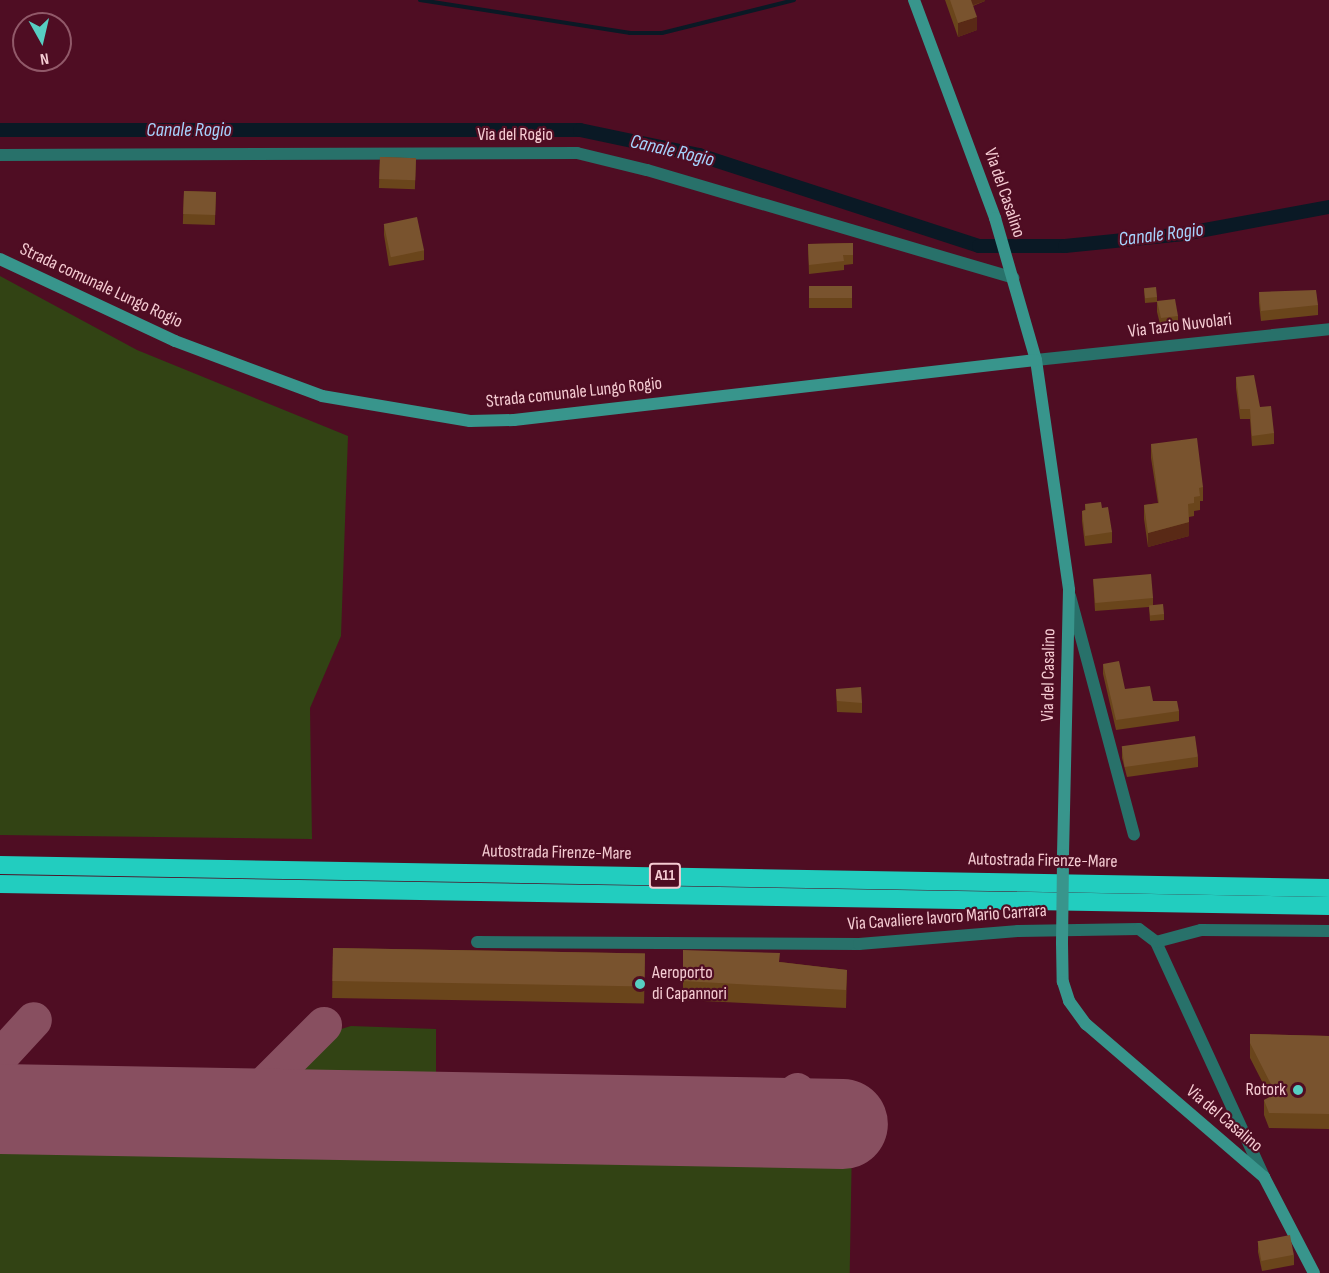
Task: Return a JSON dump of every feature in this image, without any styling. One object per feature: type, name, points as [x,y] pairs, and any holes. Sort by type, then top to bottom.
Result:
[{"type":"highway","name":"Autostrada Firenze-Mare","points":[[0,865],[1329,888]]},
{"type":"highway","name":"A11","points":[[0,884],[1329,906]]},
{"type":"street","name":"Via del Casalino","points":[[914,0],[1001,236],[1036,360],[1069,590],[1063,855],[1063,982],[1069,1001],[1086,1024],[1264,1177],[1314,1273]]},
{"type":"street","name":"Via del Rogio","points":[[0,155],[577,153],[647,170],[1013,278]]},
{"type":"street","name":"Strada comunale Lungo Rogio","points":[[0,259],[175,341],[322,396],[470,421],[514,420],[1036,360]]},
{"type":"street","name":"Via Tazio Nuvolari","points":[[1036,360],[1329,329]]},
{"type":"street","points":[[1069,590],[1134,835]]},
{"type":"street","name":"Via Cavaliere lavoro Mario Carrara","points":[[477,942],[859,944],[1094,927],[1139,929],[1156,942]]},
{"type":"street","points":[[1264,1177],[1156,942],[1201,930],[1329,932]]},
{"type":"green space","points":[[0,276],[137,350],[348,436],[341,636],[310,708],[312,839],[0,835]]},
{"type":"green space","points":[[351,1026],[436,1029],[436,1097],[281,1092],[279,1086],[285,1079],[338,1030]]},
{"type":"green space","points":[[0,1134],[852,1149],[850,1273],[0,1273]]},
{"type":"building","points":[[950,0],[971,0],[977,17],[958,23]]},
{"type":"building","points":[[380,157],[416,158],[415,180],[379,179]]},
{"type":"building","points":[[184,191],[216,192],[215,215],[183,214]]},
{"type":"building","points":[[417,217],[424,250],[391,257],[384,224]]},
{"type":"building","points":[[853,243],[853,255],[843,255],[844,261],[809,265],[808,244]]},
{"type":"building","points":[[809,286],[852,286],[852,298],[809,298]]},
{"type":"building","points":[[1156,287],[1157,297],[1145,298],[1144,288]]},
{"type":"building","points":[[1316,290],[1318,305],[1261,311],[1259,292]]},
{"type":"building","points":[[1175,299],[1178,316],[1161,318],[1157,301]]},
{"type":"building","points":[[1254,375],[1260,407],[1271,406],[1274,433],[1252,436],[1250,409],[1240,409],[1236,377]]},
{"type":"building","points":[[1197,438],[1203,487],[1199,488],[1200,496],[1194,497],[1194,503],[1188,504],[1189,522],[1148,533],[1144,505],[1159,503],[1151,444]]},
{"type":"building","points":[[1101,502],[1102,508],[1108,507],[1112,532],[1085,536],[1082,511],[1086,510],[1085,504]]},
{"type":"building","points":[[1151,574],[1153,598],[1095,603],[1093,579]]},
{"type":"building","points":[[1163,604],[1164,614],[1150,615],[1149,605]]},
{"type":"building","points":[[1119,661],[1125,689],[1150,686],[1153,701],[1177,701],[1179,711],[1116,720],[1103,664]]},
{"type":"building","points":[[861,687],[862,703],[837,701],[836,689]]},
{"type":"building","points":[[1195,736],[1198,757],[1125,767],[1122,746]]},
{"type":"building","points":[[333,948],[645,953],[644,986],[332,981]]},
{"type":"building","points":[[683,950],[780,953],[779,962],[847,970],[846,990],[683,981]]},
{"type":"building","name":"Rotork","points":[[1250,1034],[1329,1036],[1329,1114],[1269,1113],[1264,1100],[1276,1094],[1250,1043]]},
{"type":"building","points":[[1290,1235],[1294,1255],[1261,1261],[1258,1241]]},
{"type":"waterway","points":[[420,0],[630,33],[662,33],[794,0]]},
{"type":"waterway","name":"Canale Rogio","points":[[0,130],[580,130],[699,155],[979,246],[1065,246],[1183,234],[1329,207]]},
{"type":"taxiway","points":[[0,1057],[34,1020]]},
{"type":"taxiway","points":[[222,1113],[247,1102],[324,1025]]},
{"type":"taxiway","points":[[272,1078],[273,1100],[292,1114]]},
{"type":"taxiway","points":[[795,1123],[797,1091]]},
{"type":"runway","points":[[0,1109],[843,1124]]},
{"type":"place","name":"Aeroporto di Capannori","points":[[640,984]]},
{"type":"place","name":"Rotork","points":[[1298,1090]]}]
